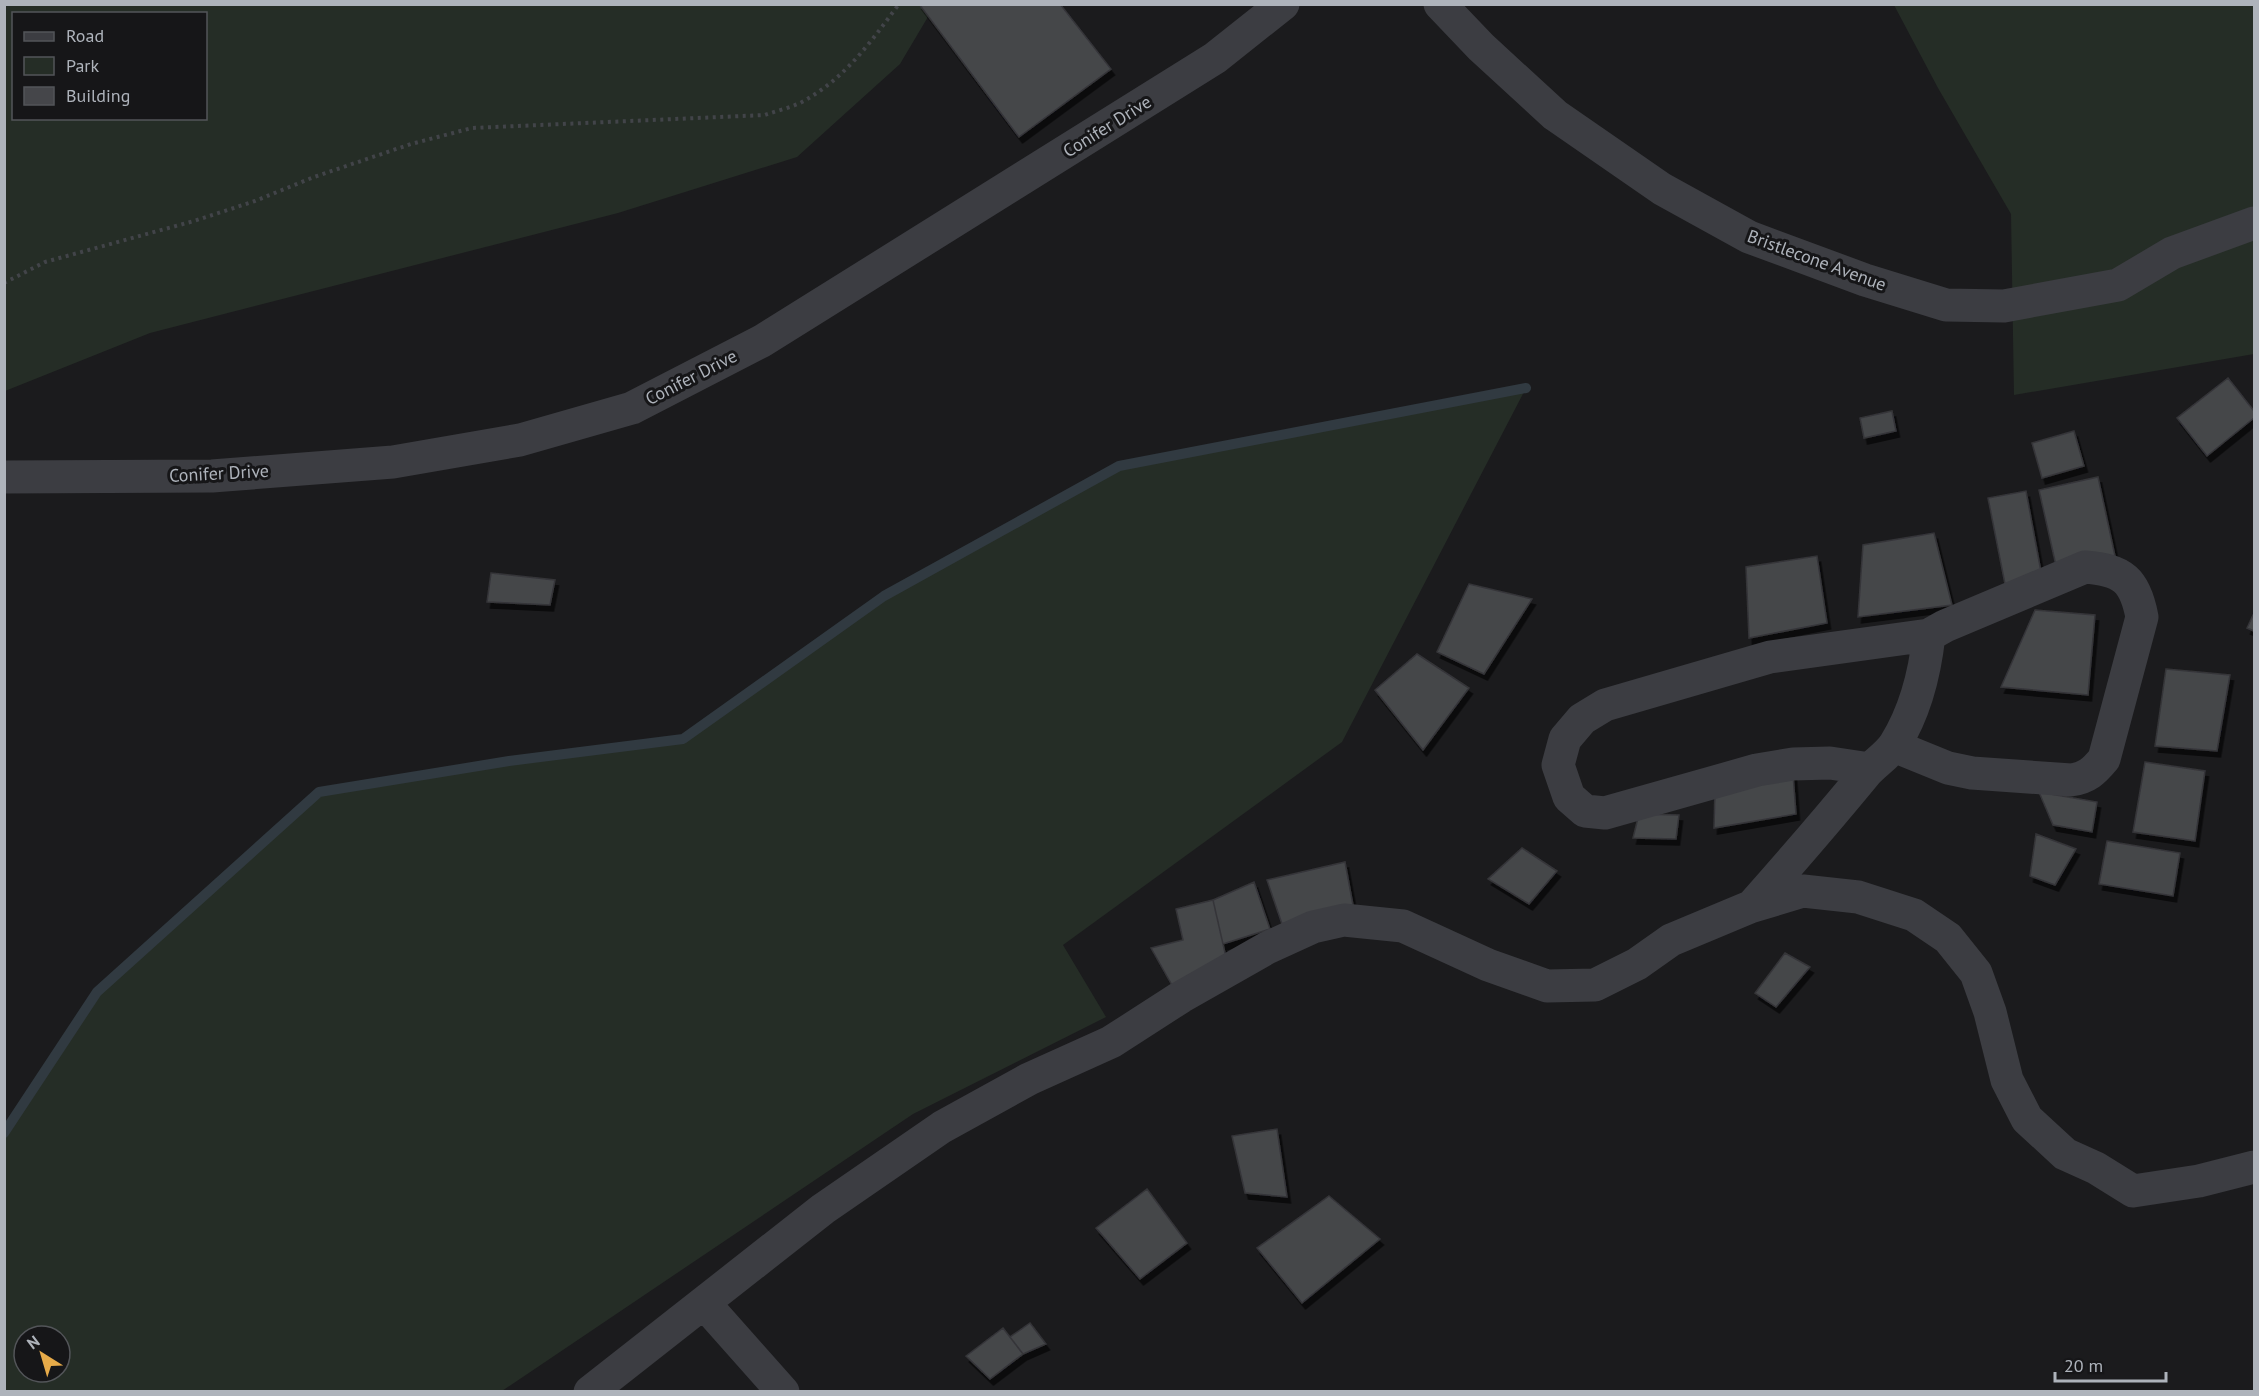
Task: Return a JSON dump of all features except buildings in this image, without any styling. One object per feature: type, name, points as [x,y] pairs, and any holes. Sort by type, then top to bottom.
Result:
[{"type":"street","name":"Conifer Drive","points":[[4,477],[212,476],[393,462],[520,440],[632,408],[762,341],[1215,58],[1283,4]]},
{"type":"street","name":"Bristlecone Avenue","points":[[1440,4],[1481,47],[1556,115],[1662,189],[1749,237],[1864,280],[1946,305],[2004,306],[2118,285],[2172,253],[2254,223]]},
{"type":"street","points":[[1870,769],[1830,763],[1793,764],[1757,770],[1605,813],[1585,811],[1569,797],[1558,765],[1565,739],[1582,718],[1605,705],[1770,657],[1929,635],[1945,626],[2085,567],[2107,569],[2124,577],[2138,596],[2142,617],[2104,759],[2084,778],[2071,780],[1956,770],[1894,746]]},
{"type":"street","points":[[1750,907],[1804,848],[1870,769],[1894,746],[1911,711],[1926,660],[1929,635]]},
{"type":"street","points":[[590,1392],[823,1209],[942,1127],[1029,1079],[1111,1042],[1181,997],[1267,948],[1313,927],[1344,920],[1403,926],[1488,965],[1547,986],[1595,985],[1636,964],[1671,940],[1750,907],[1803,891],[1858,897],[1914,915],[1948,938],[1976,973],[1990,1012],[2007,1080],[2027,1119],[2065,1154],[2096,1168],[2133,1191],[2199,1181],[2254,1167]]},
{"type":"street","points":[[704,1304],[783,1392]]},
{"type":"path","points":[[4,283],[45,262],[194,221],[411,144],[472,128],[765,115],[800,103],[827,85],[859,58],[899,4]]},
{"type":"green space","points":[[5,5],[935,5],[900,64],[797,157],[618,213],[150,333],[5,391]]},
{"type":"green space","points":[[1894,5],[2254,5],[2254,354],[2014,395],[2011,214],[1938,88]]},
{"type":"green space","points":[[1526,388],[1342,742],[1063,945],[1106,1017],[913,1114],[502,1391],[5,1391],[5,1133],[97,992],[319,792],[509,761],[683,739],[884,596],[1119,466]]},
{"type":"waterway","points":[[4,1133],[97,992],[319,792],[509,761],[683,739],[884,596],[1119,466],[1526,388]]}]
